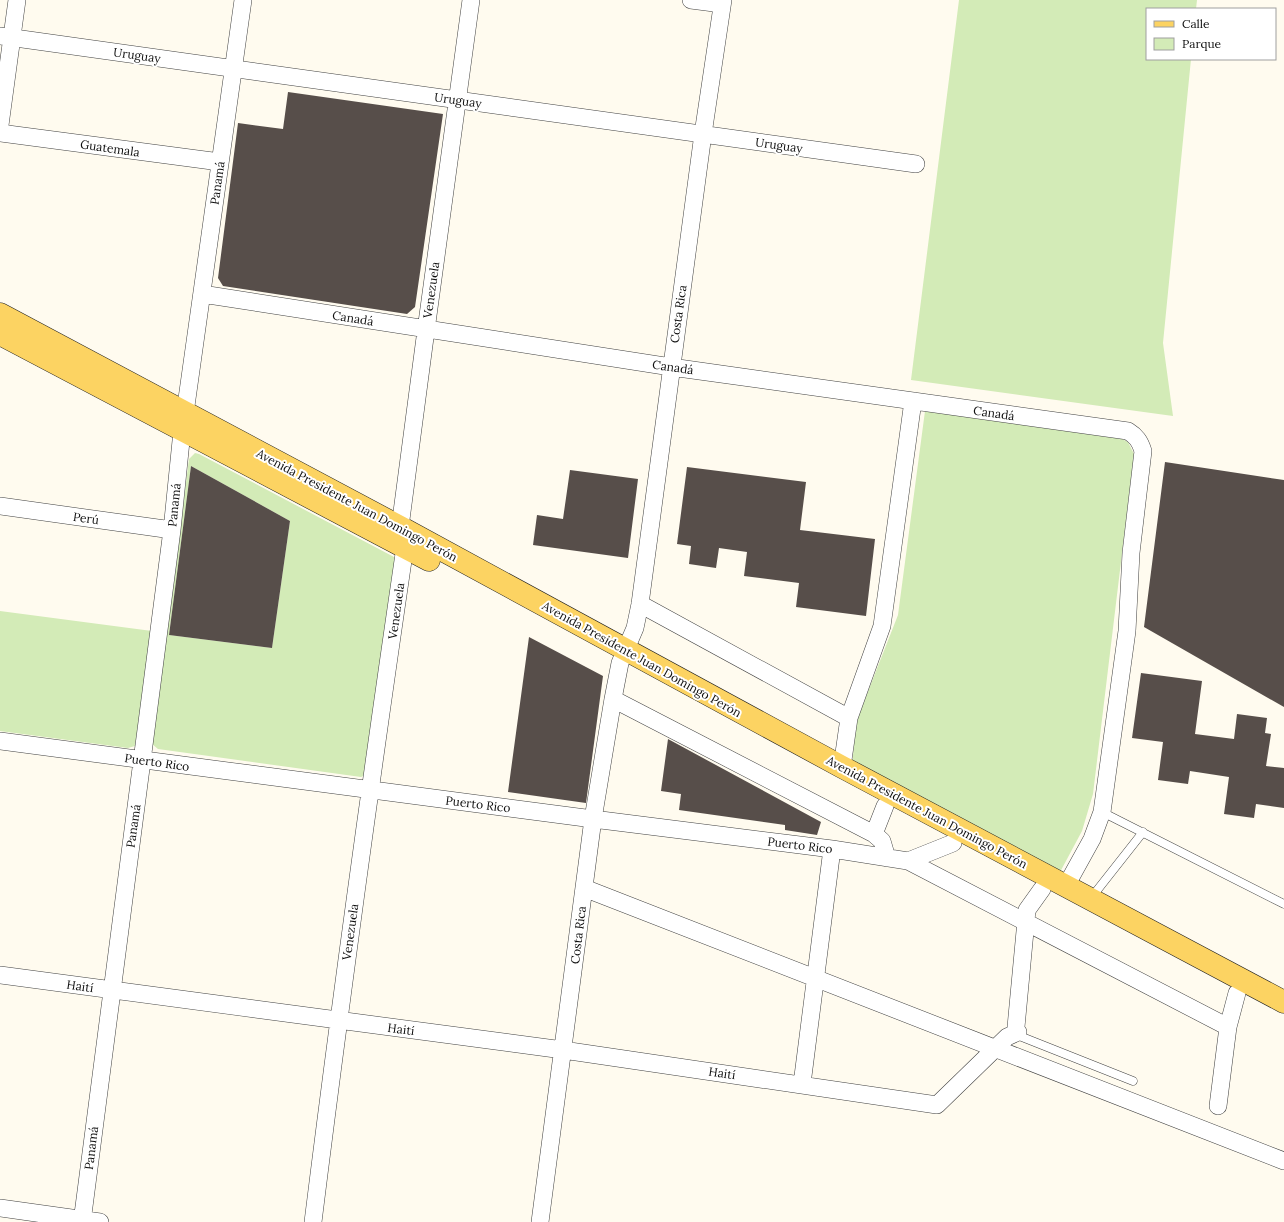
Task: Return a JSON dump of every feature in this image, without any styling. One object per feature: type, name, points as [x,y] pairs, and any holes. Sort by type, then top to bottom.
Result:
[{"type":"main road","name":"Avenida Presidente Juan Domingo Perón","points":[[0,314],[184,422]]},
{"type":"main road","name":"Avenida Presidente Juan Domingo Perón","points":[[0,334],[184,422],[403,537],[623,656],[885,806],[1284,1018]]},
{"type":"main road","name":"Avenida Presidente Juan Domingo Perón","points":[[623,656],[842,767],[1284,1002]]},
{"type":"street","points":[[0,125],[6,37],[17,0]]},
{"type":"street","name":"Panamá","points":[[82,1221],[172,530],[184,422],[243,0]]},
{"type":"street","name":"Venezuela","points":[[313,1222],[338,1021],[403,537],[426,330],[471,0]]},
{"type":"street","points":[[691,0],[723,2]]},
{"type":"street","name":"Costa Rica","points":[[540,1222],[593,819],[613,698],[623,656],[635,628],[640,604],[703,134],[723,2]]},
{"type":"street","name":"Uruguay","points":[[6,37],[916,164]]},
{"type":"street","name":"Guatemala","points":[[0,133],[220,162]]},
{"type":"street","name":"Canadá","points":[[202,294],[671,367],[1128,431],[1136,436],[1143,451],[1131,553],[1128,631],[1102,812]]},
{"type":"street","points":[[842,767],[849,718],[882,626],[913,401]]},
{"type":"street","name":"Perú","points":[[0,506],[172,530]]},
{"type":"street","points":[[640,604],[849,718]]},
{"type":"street","points":[[613,698],[874,834],[882,841],[887,858]]},
{"type":"street","name":"Puerto Rico","points":[[0,741],[832,849],[908,861],[953,843]]},
{"type":"street","points":[[874,834],[885,806]]},
{"type":"street","points":[[1066,886],[1092,839],[1102,812]]},
{"type":"street","points":[[802,1084],[832,849]]},
{"type":"street","points":[[908,861],[1026,924],[1228,1027]]},
{"type":"street","points":[[584,888],[1284,1161]]},
{"type":"street","points":[[995,1048],[1017,1030],[1027,910],[1042,890]]},
{"type":"street","name":"Haití","points":[[0,975],[563,1050],[937,1105],[995,1048]]},
{"type":"street","points":[[1218,1106],[1228,1027],[1237,993]]},
{"type":"street","points":[[0,1208],[82,1221],[100,1222]]},
{"type":"lane","points":[[1102,812],[1284,904]]},
{"type":"lane","points":[[1090,899],[1143,832]]},
{"type":"lane","points":[[1017,1030],[1022,1037],[1133,1081]]},
{"type":"green space","points":[[959,0],[1197,0],[1196,8],[1146,8],[1146,60],[1191,60],[1163,343],[1173,416],[911,380]]},
{"type":"green space","points":[[925,411],[1122,439],[1128,442],[1134,454],[1093,794],[1082,831],[1059,874],[852,766],[856,722],[898,615]]},
{"type":"green space","points":[[195,453],[199,454],[394,557],[397,561],[366,775],[361,777],[158,749],[152,744],[189,459]],"holes":[[[191,466],[290,521],[272,648],[169,635]]]},
{"type":"green space","points":[[0,611],[152,631],[135,746],[128,748],[0,731]]},
{"type":"building","points":[[288,92],[443,114],[415,307],[407,314],[223,286],[218,278],[238,123],[283,129]]},
{"type":"building","points":[[1165,462],[1284,480],[1284,707],[1144,627]]},
{"type":"building","points":[[191,466],[290,521],[272,648],[169,635]]},
{"type":"building","points":[[687,467],[806,482],[800,530],[875,539],[866,616],[796,607],[799,583],[744,576],[747,552],[719,548],[716,568],[689,564],[691,546],[677,544]]},
{"type":"building","points":[[570,470],[638,479],[628,558],[533,545],[537,515],[563,519]]},
{"type":"building","points":[[529,637],[603,676],[586,803],[508,792]]},
{"type":"building","points":[[1141,673],[1202,681],[1195,734],[1234,739],[1237,714],[1267,718],[1265,733],[1271,734],[1266,766],[1284,768],[1284,808],[1256,804],[1254,818],[1224,814],[1229,777],[1190,771],[1188,784],[1158,780],[1163,742],[1132,738]]},
{"type":"building","points":[[668,739],[821,822],[817,835],[785,830],[785,825],[679,810],[681,794],[661,791]]}]
